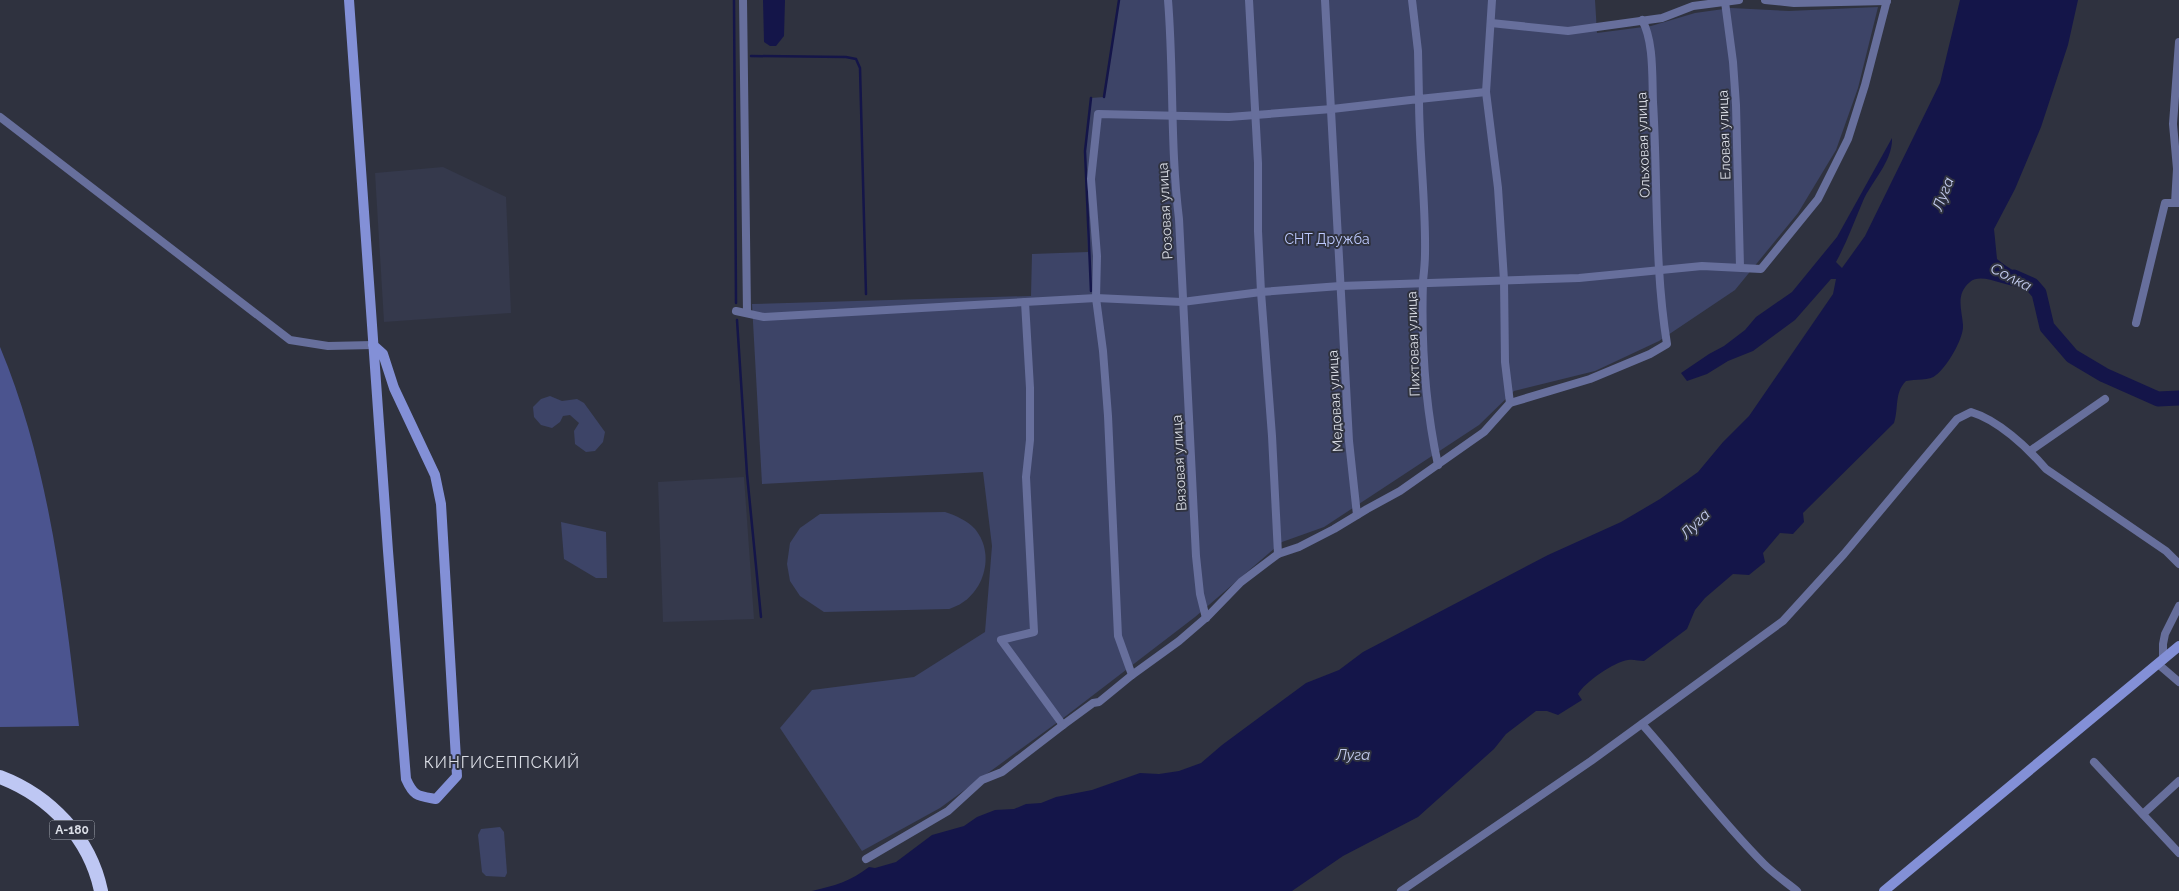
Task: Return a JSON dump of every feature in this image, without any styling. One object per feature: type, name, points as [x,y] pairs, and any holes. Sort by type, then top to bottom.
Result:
[{"type":"highway","name":"А-180","points":[[0,777],[20,786],[46,802],[68,824],[87,853],[95,870],[101,891]]},
{"type":"street","points":[[0,117],[290,340],[328,346],[373,345],[383,354],[394,388],[435,475],[441,504],[457,776],[436,799],[417,796],[411,790],[406,779],[373,345],[349,0]]},
{"type":"street","points":[[743,0],[747,313]]},
{"type":"street","name":"Розовая улица","points":[[1168,0],[1174,116],[1175,188],[1179,219],[1182,304]]},
{"type":"street","points":[[1249,0],[1256,115],[1261,292],[1278,554]]},
{"type":"street","name":"Медовая улица","points":[[1325,0],[1349,441],[1357,515]]},
{"type":"street","name":"Пихтовая улица","points":[[1412,0],[1418,51],[1420,170],[1426,255],[1423,282],[1425,381],[1432,439],[1438,465]]},
{"type":"street","points":[[866,859],[948,811],[982,780],[1002,772],[1093,703],[1099,702],[1179,641],[1206,618],[1241,582],[1278,554],[1299,547],[1334,529],[1400,491],[1484,432],[1510,402],[1504,340],[1504,280],[1498,188],[1486,92],[1492,0]]},
{"type":"street","points":[[1491,23],[1568,31],[1662,18],[1693,6],[1739,0]]},
{"type":"street","points":[[736,311],[764,317],[1096,298],[1182,304],[1261,292],[1340,286],[1579,278],[1702,266],[1761,269],[1818,199],[1848,139],[1865,85],[1887,1],[1794,3],[1765,0]]},
{"type":"street","name":"Еловая улица","points":[[1725,2],[1733,62],[1736,105],[1740,267]]},
{"type":"street","name":"Ольховая улица","points":[[1510,402],[1590,379],[1619,368],[1667,344],[1660,271],[1648,31],[1642,20]]},
{"type":"street","points":[[2136,323],[2165,203],[2177,203],[2177,169],[2173,124],[2179,42]]},
{"type":"street","points":[[1132,675],[1118,636],[1108,416],[1103,351],[1096,298],[1097,256],[1091,180],[1098,114],[1174,116],[1256,115],[1332,109],[1486,92]]},
{"type":"street","points":[[1024,302],[1030,388],[1030,440],[1026,477],[1034,632],[1001,640],[1063,725]]},
{"type":"street","name":"Вязовая улица","points":[[1182,304],[1196,556],[1200,594],[1206,618]]},
{"type":"street","points":[[2030,451],[2105,399]]},
{"type":"street","points":[[1401,891],[1591,761],[1783,621],[1844,554],[1957,419],[1971,412],[1983,416],[2030,451],[2046,468],[2166,551],[2179,564]]},
{"type":"street","points":[[2179,606],[2165,634],[2161,662],[2179,682]]},
{"type":"street","points":[[1884,891],[2179,646]]},
{"type":"street","points":[[1642,724],[1765,865],[1797,891]]},
{"type":"street","points":[[2094,762],[2179,853]]},
{"type":"street","points":[[2143,814],[2179,781]]},
{"type":"shaded area","points":[[443,167],[506,197],[511,313],[384,322],[375,173]]},
{"type":"shaded area","points":[[0,347],[17,392],[43,486],[61,581],[79,726],[0,727]]},
{"type":"shaded area","points":[[744,477],[754,619],[663,622],[658,482]]},
{"type":"green space","name":"СНТ Дружба","points":[[1119,0],[1595,0],[1597,33],[1651,26],[1695,13],[1731,8],[1789,11],[1878,7],[1858,88],[1836,150],[1798,213],[1735,290],[1659,341],[1595,371],[1514,391],[1479,425],[1324,527],[1282,542],[1195,617],[1062,719],[940,808],[862,851],[780,728],[812,690],[914,677],[985,632],[992,546],[983,472],[762,484],[752,304],[1031,296],[1032,254],[1088,252],[1085,151],[1091,98],[1104,97]]},
{"type":"green space","points":[[550,396],[562,401],[577,399],[584,403],[605,432],[603,442],[595,451],[586,452],[575,444],[574,431],[579,423],[570,415],[563,416],[560,422],[552,428],[541,425],[534,417],[533,407],[541,399]]},
{"type":"green space","points":[[945,512],[961,519],[975,529],[982,540],[985,552],[985,565],[977,588],[960,604],[948,609],[824,612],[800,596],[790,581],[787,564],[790,543],[800,528],[820,514]]},
{"type":"green space","points":[[561,522],[606,532],[607,578],[596,578],[564,559]]},
{"type":"green space","points":[[500,827],[504,832],[507,873],[505,877],[486,876],[482,872],[478,835],[481,829]]},
{"type":"water","points":[[763,0],[785,0],[784,36],[776,46],[770,46],[764,42]]},
{"type":"water","name":"Луга","points":[[1960,0],[2078,0],[2068,45],[2041,127],[2015,189],[1994,229],[1997,259],[2032,285],[2017,287],[1983,279],[1976,279],[1970,282],[1962,292],[1960,302],[1963,331],[1954,352],[1945,366],[1933,377],[1906,381],[1898,396],[1894,423],[1803,513],[1804,522],[1793,534],[1780,533],[1763,553],[1765,562],[1749,575],[1733,574],[1705,598],[1695,610],[1687,629],[1644,661],[1630,660],[1622,662],[1600,673],[1578,694],[1582,700],[1558,715],[1547,711],[1536,711],[1506,734],[1494,749],[1418,817],[1343,856],[1292,891],[812,891],[842,882],[856,876],[869,867],[875,868],[896,862],[932,835],[964,826],[977,817],[995,810],[1014,809],[1026,804],[1041,803],[1056,797],[1092,790],[1140,773],[1159,774],[1179,771],[1201,763],[1222,745],[1306,683],[1339,670],[1363,652],[1548,555],[1621,522],[1660,499],[1698,472],[1723,442],[1749,416],[1833,294],[1836,279],[1831,279],[1795,320],[1753,351],[1728,361],[1707,374],[1687,381],[1681,373],[1724,346],[1745,330],[1756,317],[1792,292],[1837,237],[1892,138],[1886,163],[1867,193],[1836,262],[1842,268],[1865,236],[1940,83]]},
{"type":"waterway","points":[[734,0],[736,303]]},
{"type":"waterway","points":[[1104,97],[1119,0]]},
{"type":"waterway","points":[[751,56],[846,57],[856,59],[860,68],[866,294]]},
{"type":"waterway","points":[[1091,98],[1085,151],[1091,291]]},
{"type":"waterway","name":"Солка","points":[[2014,277],[2032,285],[2039,293],[2047,327],[2072,356],[2104,375],[2158,399],[2179,398]]},
{"type":"waterway","points":[[737,320],[747,474],[761,617]]},
{"type":"district","name":"КИНГИСЕППСКИЙ","points":[[502,762]]}]
